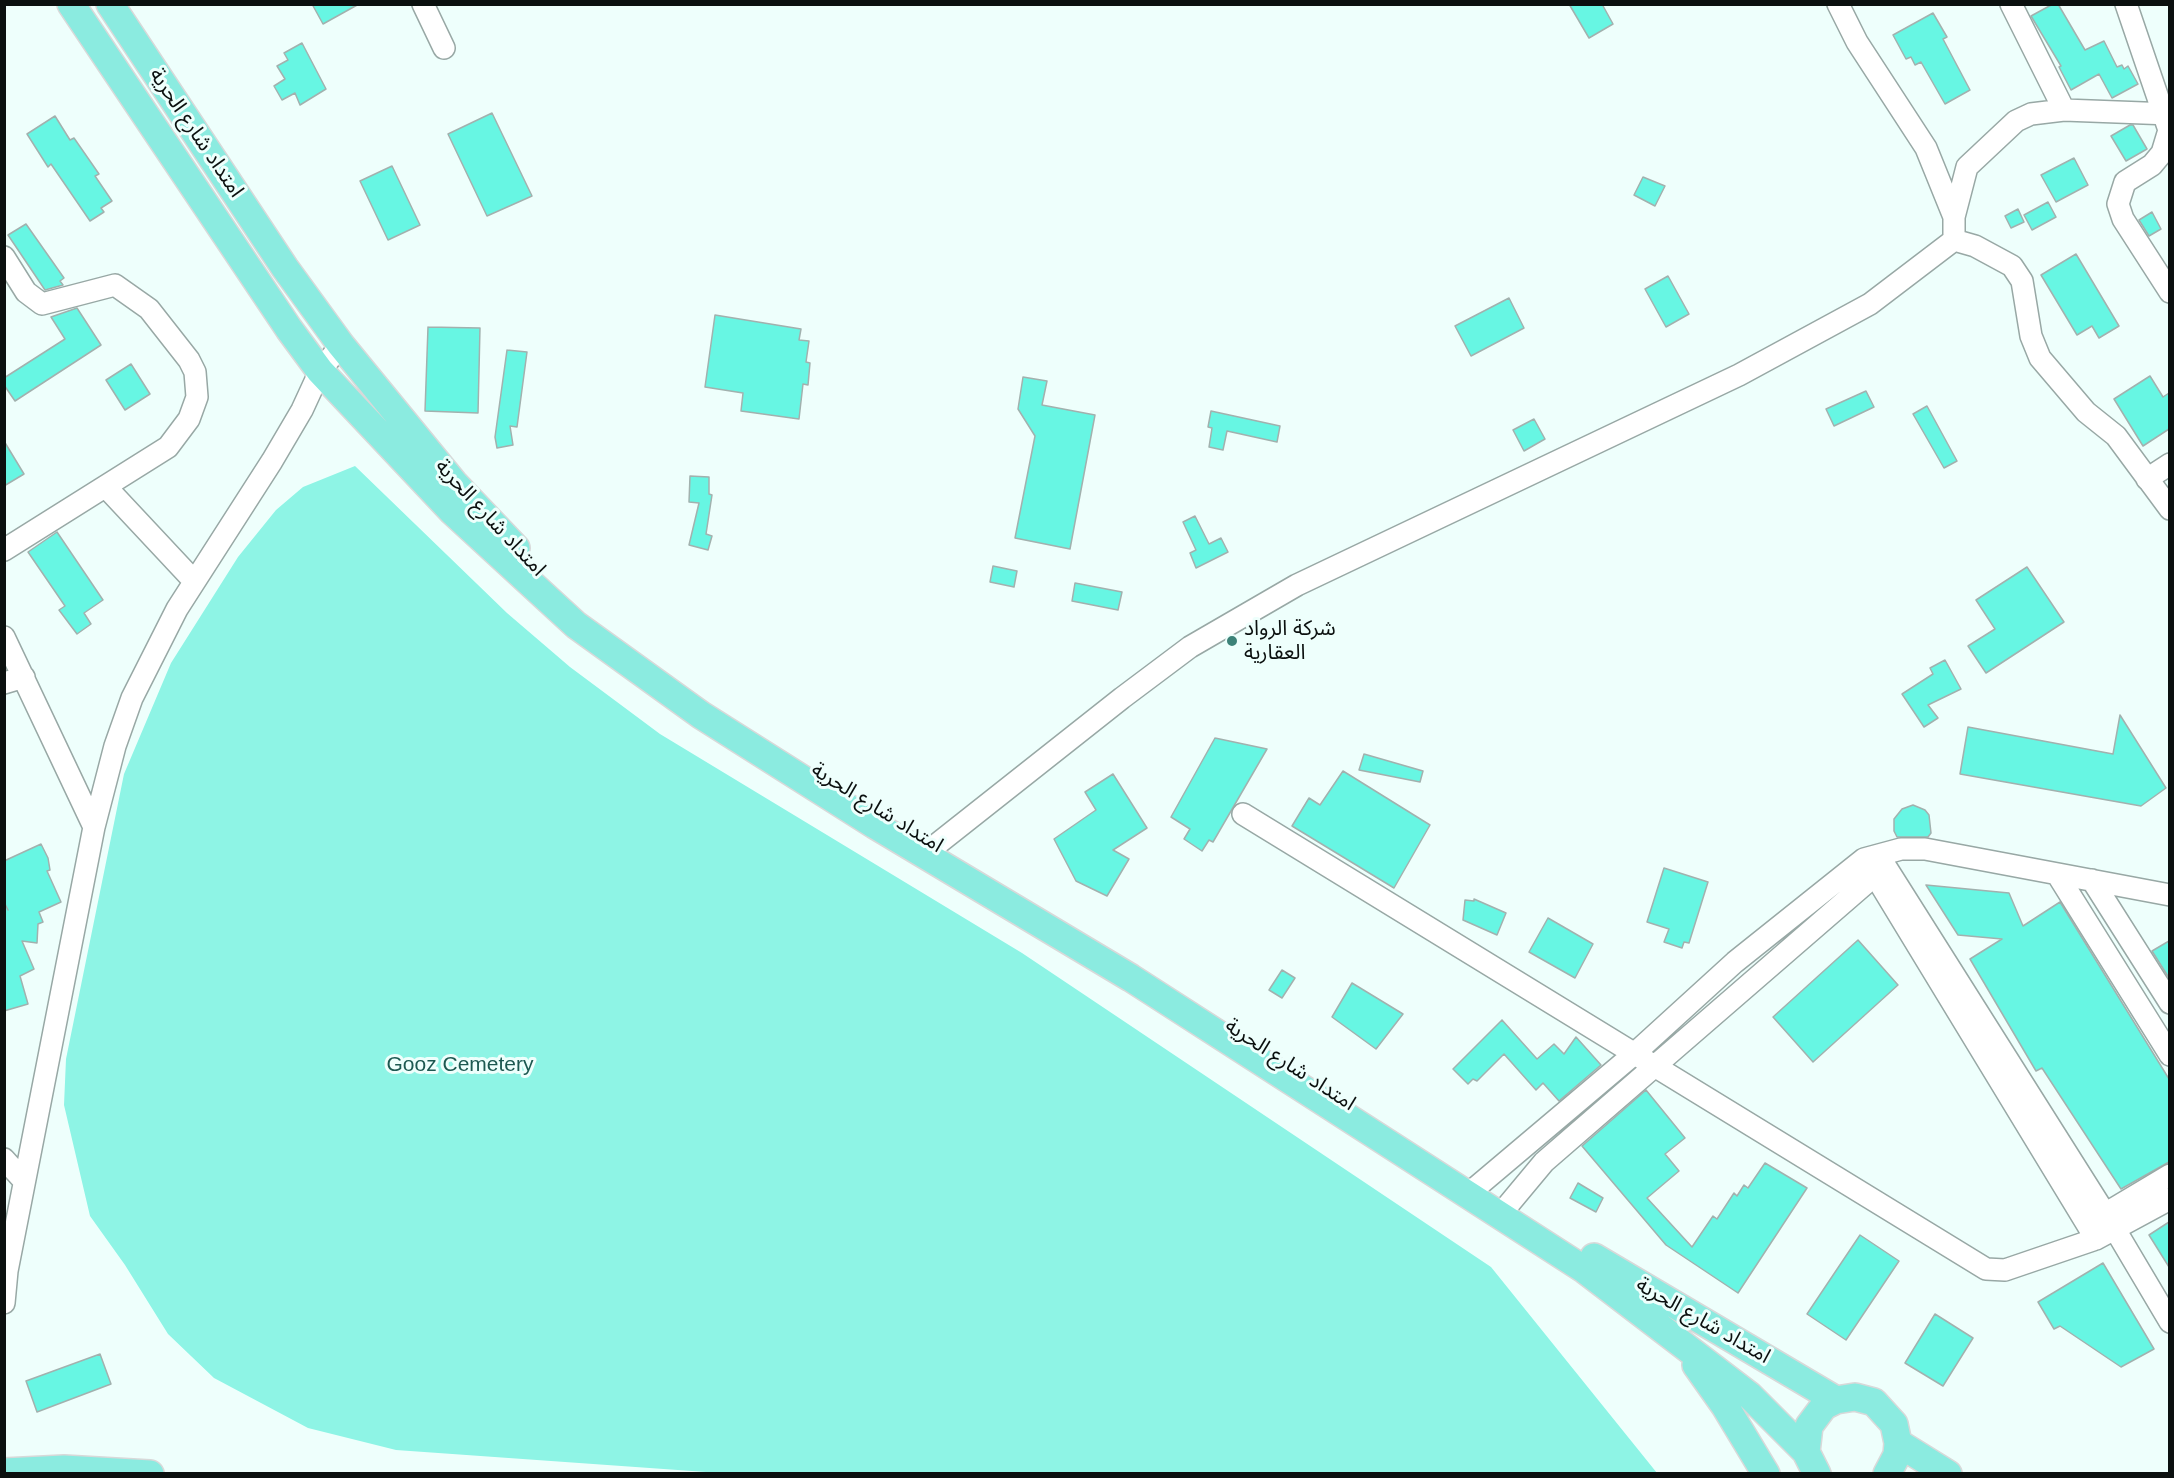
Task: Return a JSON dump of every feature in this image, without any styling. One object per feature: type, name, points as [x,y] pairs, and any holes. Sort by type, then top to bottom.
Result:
[{"type":"main road","name":"امتداد شارع الحرية","points":[[71,4],[289,329],[320,371],[452,511],[576,625],[701,715],[875,825],[1131,978],[1472,1190]]},
{"type":"main road","name":"امتداد شارع الحرية","points":[[110,4],[285,268],[341,345],[454,483],[518,550],[586,613],[706,702],[1176,992],[1472,1190]]},
{"type":"main road","points":[[1472,1190],[1504,1210],[1676,1337],[1750,1396],[1810,1467]]},
{"type":"main road","name":"امتداد شارع الحرية","points":[[1504,1210],[1836,1400]]},
{"type":"main road","points":[[1676,1337],[1725,1406],[1766,1473]]},
{"type":"main road","points":[[1810,1467],[1809,1426],[1815,1415],[1836,1400],[1855,1397],[1874,1402],[1894,1424],[1898,1443],[1897,1455],[1887,1473]]},
{"type":"main road","points":[[1898,1443],[1948,1473]]},
{"type":"main road","points":[[4,1472],[64,1468],[150,1473]]},
{"type":"street","points":[[423,4],[444,48]]},
{"type":"street","points":[[1838,4],[1857,42],[1926,148],[1954,217]]},
{"type":"street","points":[[2011,4],[2064,110]]},
{"type":"street","points":[[2126,4],[2167,114],[2169,130],[2166,146],[2152,165],[2126,182],[2118,204],[2123,219],[2169,292]]},
{"type":"street","points":[[1954,240],[1954,217],[1968,167],[2016,122],[2045,110],[2167,114]]},
{"type":"street","points":[[1954,240],[1975,246],[2012,266],[2022,281],[2031,336],[2040,358],[2086,412],[2116,436],[2169,509]]},
{"type":"street","points":[[936,845],[1190,647],[1297,585],[1740,375],[1870,304],[1954,240]]},
{"type":"street","points":[[4,257],[26,292],[42,304],[115,285],[149,309],[195,372],[197,397],[189,419],[168,447],[4,550]]},
{"type":"street","points":[[4,1303],[6,1271],[94,827],[115,746],[132,698],[177,609],[278,451],[320,371],[341,345]]},
{"type":"street","points":[[2147,479],[2169,464]]},
{"type":"street","points":[[106,487],[194,581]]},
{"type":"street","points":[[4,637],[14,680],[94,827]]},
{"type":"street","points":[[1243,814],[1986,1269],[2005,1270],[2169,1199]]},
{"type":"street","points":[[1472,1190],[1634,1054],[1735,962],[1872,863],[1913,848],[2169,895]]},
{"type":"street","points":[[1504,1210],[1544,1162],[1864,884],[1872,863]]},
{"type":"street","points":[[1872,863],[2101,1227],[2169,1323]]},
{"type":"street","points":[[2058,874],[2169,1055]]},
{"type":"street","points":[[2092,880],[2169,1003]]},
{"type":"street","points":[[4,1159],[24,1181]]},
{"type":"street","points":[[2101,1227],[2169,1175]]},
{"type":"green space","name":"Gooz Cemetery","points":[[355,466],[507,613],[570,667],[660,734],[1022,953],[1491,1267],[1657,1473],[720,1473],[396,1450],[308,1428],[214,1378],[168,1334],[125,1265],[90,1216],[64,1105],[66,1059],[124,774],[171,663],[238,557],[276,510],[303,487]]},
{"type":"building","points":[[312,4],[359,4],[323,24]]},
{"type":"building","points":[[1569,4],[1602,4],[1613,24],[1589,38]]},
{"type":"building","points":[[2053,4],[2058,4],[2085,50],[2104,41],[2117,67],[2122,65],[2124,69],[2128,66],[2138,84],[2112,98],[2099,74],[2071,90],[2059,67],[2061,66],[2031,16]]},
{"type":"building","points":[[1933,13],[1947,37],[1943,39],[1970,90],[1945,104],[1921,62],[1915,65],[1911,57],[1906,59],[1893,35]]},
{"type":"building","points":[[302,43],[326,89],[300,105],[295,93],[282,100],[274,86],[285,79],[277,66],[288,60],[284,53]]},
{"type":"building","points":[[492,113],[532,196],[487,216],[448,134]]},
{"type":"building","points":[[55,116],[70,140],[74,138],[99,174],[95,176],[112,201],[101,208],[104,212],[90,221],[51,164],[48,167],[27,134]]},
{"type":"building","points":[[2133,125],[2147,149],[2126,161],[2111,136]]},
{"type":"building","points":[[2074,158],[2088,185],[2056,202],[2041,175]]},
{"type":"building","points":[[392,166],[420,225],[388,240],[360,181]]},
{"type":"building","points":[[1643,177],[1665,186],[1655,206],[1634,195]]},
{"type":"building","points":[[2048,202],[2056,217],[2032,230],[2024,215]]},
{"type":"building","points":[[2018,209],[2024,222],[2011,228],[2005,216]]},
{"type":"building","points":[[2152,212],[2161,229],[2149,236],[2139,220]]},
{"type":"building","points":[[26,224],[64,278],[60,281],[63,285],[45,290],[8,235]]},
{"type":"building","points":[[2076,254],[2119,326],[2099,338],[2092,326],[2077,335],[2041,275]]},
{"type":"building","points":[[1668,276],[1689,314],[1666,327],[1645,289]]},
{"type":"building","points":[[1509,298],[1524,328],[1471,356],[1455,326]]},
{"type":"building","points":[[77,308],[101,345],[15,401],[4,385],[4,378],[65,339],[51,317]]},
{"type":"building","points":[[715,315],[801,329],[799,340],[809,341],[806,362],[810,363],[808,385],[803,384],[799,419],[741,411],[743,393],[705,387]]},
{"type":"building","points":[[428,327],[480,328],[478,413],[425,411]]},
{"type":"building","points":[[507,350],[527,352],[517,427],[510,426],[513,445],[497,448],[495,437]]},
{"type":"building","points":[[131,364],[150,394],[125,410],[106,380]]},
{"type":"building","points":[[2150,376],[2163,397],[2169,393],[2169,429],[2143,446],[2114,399]]},
{"type":"building","points":[[1023,377],[1047,381],[1042,405],[1095,415],[1070,549],[1015,538],[1035,436],[1018,409]]},
{"type":"building","points":[[1866,391],[1874,407],[1834,426],[1826,409]]},
{"type":"building","points":[[1927,406],[1957,461],[1944,468],[1913,414]]},
{"type":"building","points":[[1211,411],[1280,426],[1277,442],[1227,431],[1223,450],[1209,447],[1212,428],[1208,427]]},
{"type":"building","points":[[1534,419],[1545,439],[1524,451],[1513,430]]},
{"type":"building","points":[[4,441],[24,474],[4,486]]},
{"type":"building","points":[[690,476],[709,477],[709,494],[712,495],[706,534],[712,536],[708,550],[689,545],[699,503],[689,502]]},
{"type":"building","points":[[1195,516],[1209,544],[1221,538],[1228,552],[1196,568],[1190,553],[1196,550],[1183,522]]},
{"type":"building","points":[[57,532],[103,600],[84,613],[91,624],[77,634],[59,610],[65,606],[28,552]]},
{"type":"building","points":[[993,566],[1017,571],[1014,587],[990,582]]},
{"type":"building","points":[[2027,567],[2064,622],[1986,673],[1968,646],[1995,629],[1976,600]]},
{"type":"building","points":[[1075,583],[1122,592],[1118,610],[1072,601]]},
{"type":"building","points":[[1945,660],[1961,689],[1928,705],[1938,718],[1924,727],[1902,694],[1933,674],[1930,668]]},
{"type":"building","points":[[2120,715],[2166,788],[2141,806],[1960,774],[1968,727],[2113,754]]},
{"type":"building","points":[[1215,738],[1267,749],[1213,842],[1209,840],[1202,851],[1184,839],[1190,829],[1171,817]]},
{"type":"building","points":[[1364,754],[1423,771],[1420,782],[1359,770]]},
{"type":"building","points":[[1343,771],[1430,825],[1394,888],[1292,826],[1309,798],[1320,805]]},
{"type":"building","points":[[1113,774],[1147,828],[1113,850],[1129,859],[1107,896],[1076,881],[1054,839],[1096,810],[1085,792]]},
{"type":"building","points":[[1913,805],[1925,810],[1929,815],[1931,833],[1928,837],[1897,837],[1894,831],[1894,819],[1902,809]]},
{"type":"building","points":[[41,844],[48,858],[50,870],[47,871],[61,902],[39,912],[43,922],[38,924],[37,943],[22,941],[34,969],[20,976],[28,1004],[4,1011],[4,861]]},
{"type":"building","points":[[1664,868],[1708,882],[1689,943],[1684,942],[1682,948],[1664,942],[1669,929],[1647,922]]},
{"type":"building","points":[[1926,885],[2009,893],[2023,926],[2060,902],[2169,1079],[2169,1162],[2121,1189],[2042,1068],[2036,1071],[1970,959],[2002,939],[1958,935]]},
{"type":"building","points":[[1474,899],[1506,913],[1497,935],[1463,920],[1465,900],[1474,901]]},
{"type":"building","points":[[1548,918],[1593,944],[1575,978],[1529,952]]},
{"type":"building","points":[[1858,940],[1898,985],[1813,1062],[1773,1017]]},
{"type":"building","points":[[2169,941],[2169,978],[2152,951]]},
{"type":"building","points":[[1282,970],[1295,978],[1282,998],[1269,990]]},
{"type":"building","points":[[1352,983],[1403,1014],[1376,1049],[1332,1017]]},
{"type":"building","points":[[1502,1020],[1537,1059],[1554,1044],[1564,1054],[1576,1037],[1601,1065],[1559,1101],[1543,1083],[1536,1090],[1504,1054],[1477,1081],[1473,1079],[1468,1084],[1453,1069]]},
{"type":"building","points":[[1646,1090],[1685,1138],[1665,1154],[1679,1171],[1647,1198],[1692,1247],[1713,1216],[1717,1219],[1734,1193],[1737,1196],[1744,1185],[1748,1188],[1765,1163],[1807,1188],[1738,1293],[1666,1245],[1582,1146]]},
{"type":"building","points":[[1578,1183],[1603,1198],[1596,1212],[1570,1198]]},
{"type":"building","points":[[2169,1222],[2169,1267],[2149,1235]]},
{"type":"building","points":[[1860,1235],[1899,1261],[1846,1340],[1807,1314]]},
{"type":"building","points":[[2103,1263],[2154,1349],[2121,1367],[2060,1326],[2054,1329],[2038,1302]]},
{"type":"building","points":[[1935,1314],[1973,1338],[1943,1386],[1905,1363]]},
{"type":"building","points":[[100,1354],[111,1384],[37,1412],[26,1381]]},
{"type":"place","name":"شركة الرواد العقارية","points":[[1232,641]]}]
